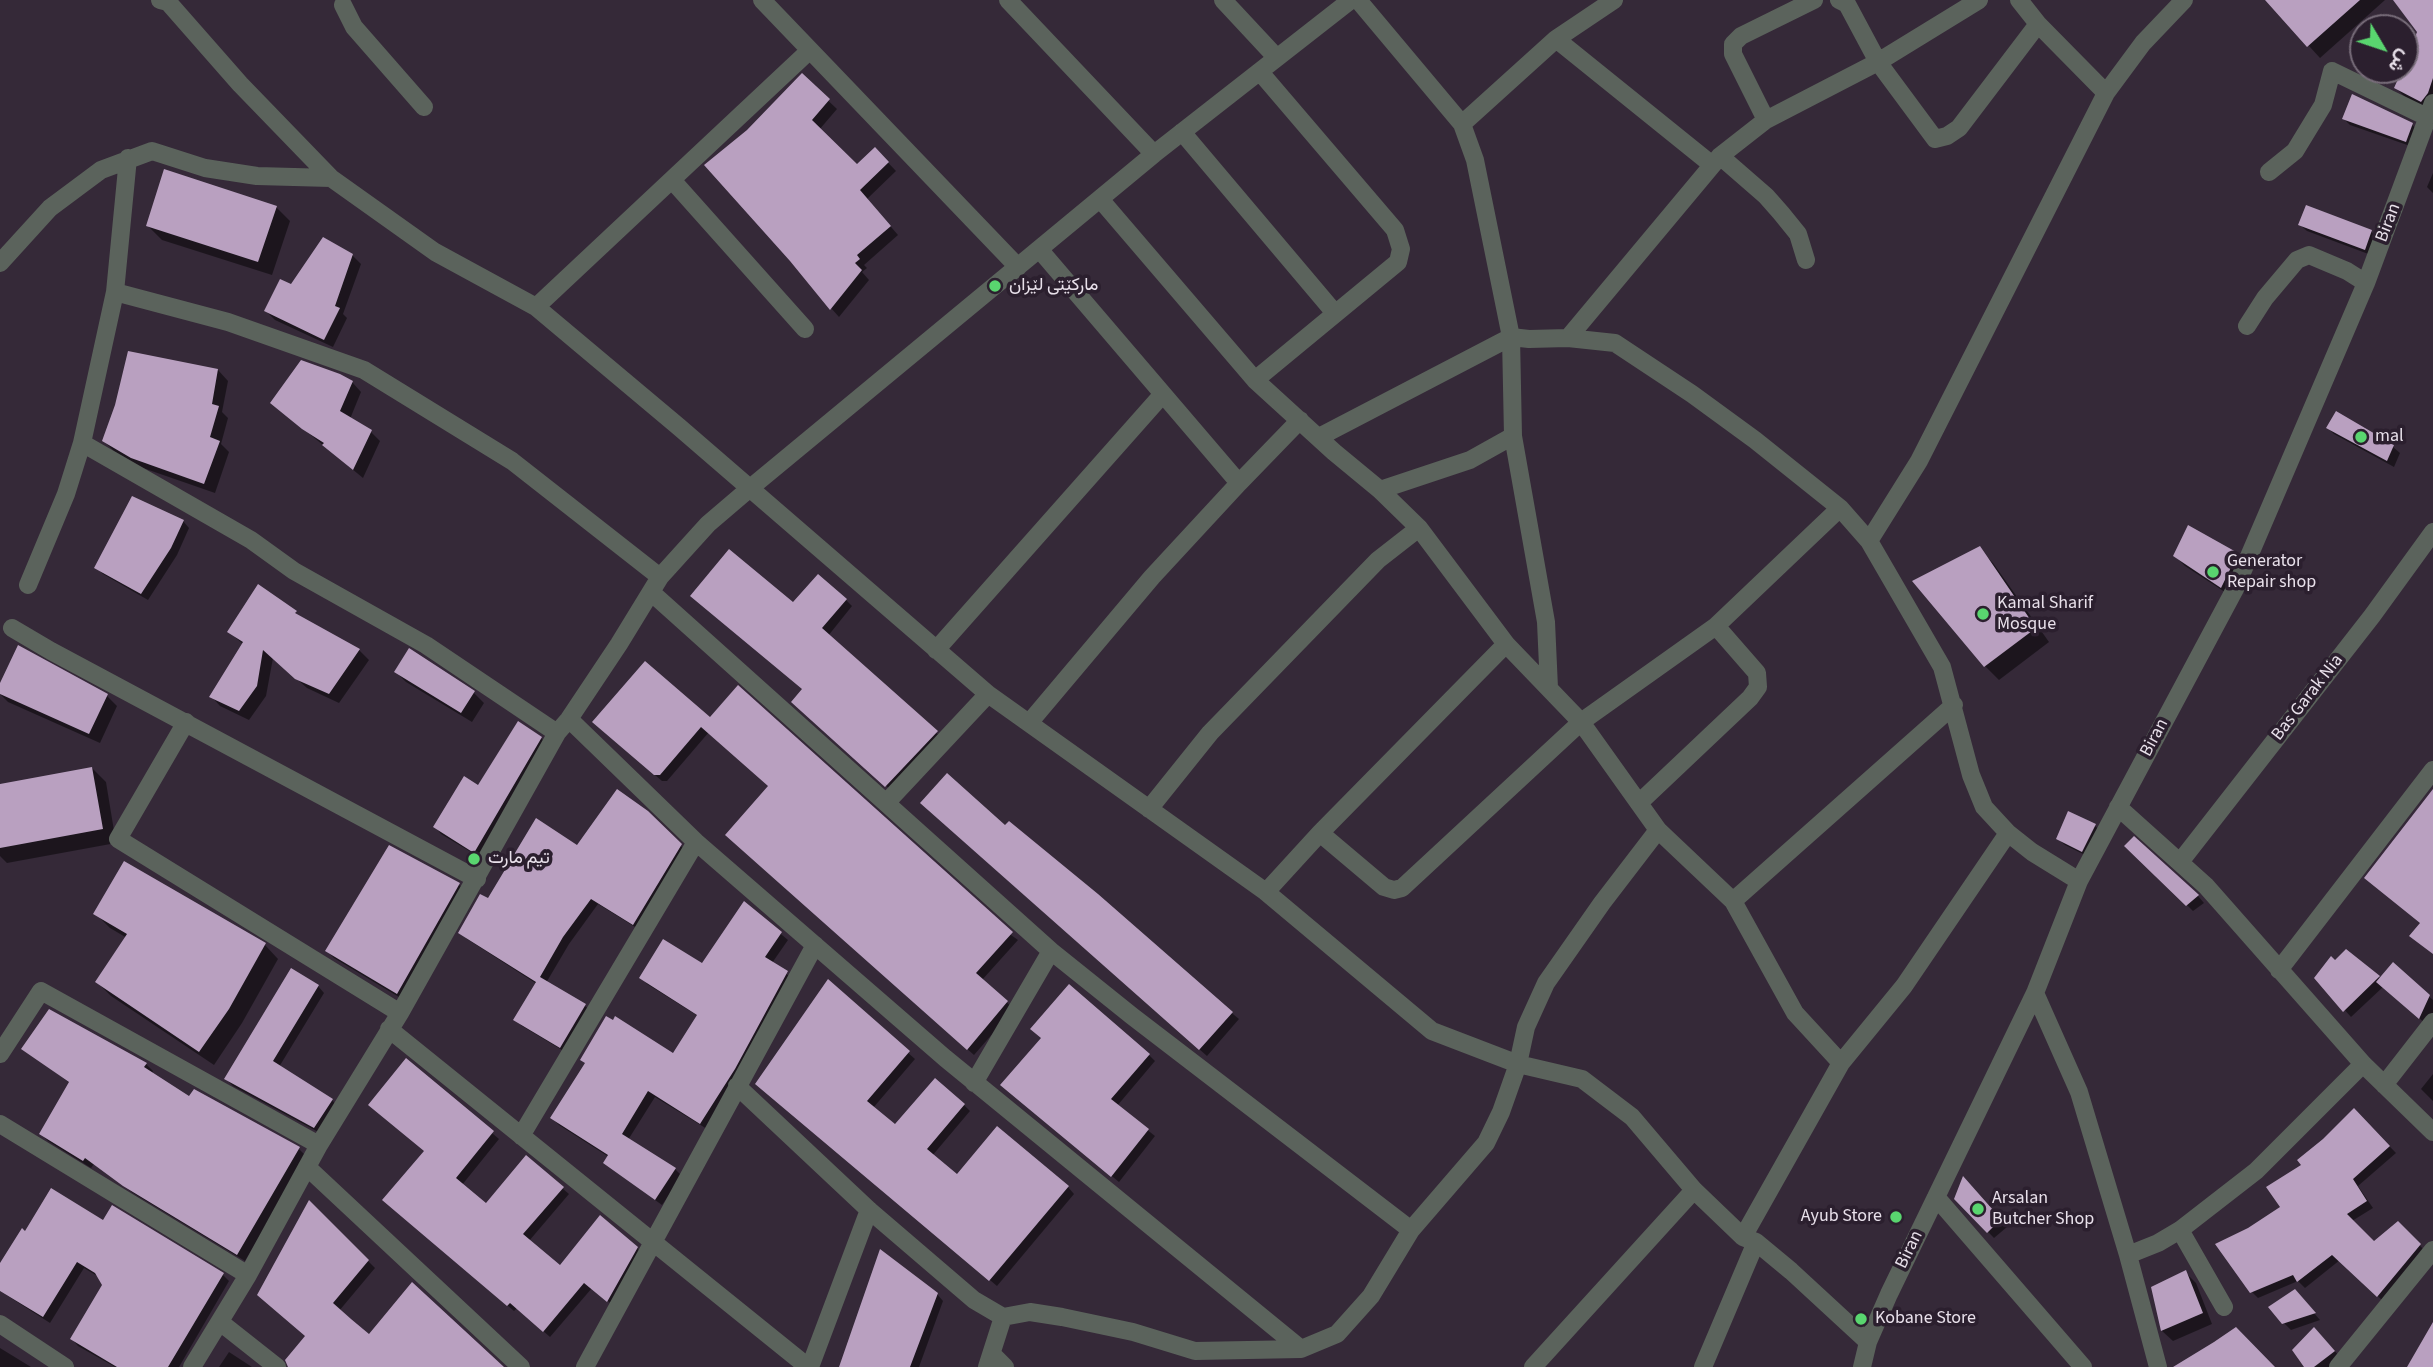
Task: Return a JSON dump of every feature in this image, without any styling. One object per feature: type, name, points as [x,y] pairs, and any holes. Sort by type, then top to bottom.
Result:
[{"type":"street","points":[[762,0],[1018,267]]},
{"type":"street","points":[[1008,0],[1154,154]]},
{"type":"street","points":[[1223,0],[1277,58]]},
{"type":"street","points":[[192,1367],[248,1275],[319,1145],[400,1013],[477,879],[502,828],[563,726],[656,585],[708,524],[749,489],[1154,154],[1351,0]]},
{"type":"street","points":[[1358,0],[1462,124],[1475,160],[1511,337],[1513,436],[1546,622],[1549,688]]},
{"type":"street","points":[[1462,124],[1556,39],[1614,0]]},
{"type":"street","points":[[1766,120],[1733,54],[1732,44],[1741,36],[1814,0]]},
{"type":"street","points":[[1839,0],[1847,4],[1878,62],[1935,139],[1947,136],[1959,128],[2038,23]]},
{"type":"street","points":[[1569,338],[1716,160],[1766,120],[1878,62],[1979,0]]},
{"type":"street","points":[[2019,0],[2106,93]]},
{"type":"street","points":[[1869,541],[1919,461],[2106,93],[2143,43],[2184,0]]},
{"type":"street","points":[[165,1],[331,178],[435,252],[536,307],[988,694],[1266,892],[1432,1031],[1518,1065],[1582,1079],[1632,1117],[1695,1190],[1749,1240],[1791,1271],[1868,1342]]},
{"type":"street","points":[[344,2],[354,27],[424,107]]},
{"type":"street","points":[[1556,39],[1766,196],[1798,234],[1806,260]]},
{"type":"street","points":[[536,307],[809,51]]},
{"type":"street","points":[[2269,172],[2295,151],[2323,105],[2332,71],[2430,110]]},
{"type":"street","points":[[1255,380],[1334,312],[1398,262],[1401,249],[1395,230],[1260,72]]},
{"type":"street","name":"Biran","points":[[1862,1367],[1868,1342],[2035,993],[2079,881],[2235,589],[2366,283],[2430,110]]},
{"type":"street","points":[[1182,132],[1334,312]]},
{"type":"street","points":[[0,263],[50,208],[101,170],[152,151],[205,168],[257,176],[331,178]]},
{"type":"street","points":[[28,585],[66,494],[82,443],[115,292],[128,158]]},
{"type":"street","points":[[671,180],[805,329]]},
{"type":"street","points":[[1100,199],[1255,380],[1419,528],[1506,644],[1581,722],[1658,830],[1733,901],[1795,1013],[1841,1063]]},
{"type":"street","points":[[1039,249],[1239,483]]},
{"type":"street","points":[[2247,326],[2265,298],[2297,260],[2309,255],[2347,271],[2366,283]]},
{"type":"street","points":[[115,292],[228,322],[364,370],[512,461],[656,585],[886,803],[1051,951],[1411,1230]]},
{"type":"street","points":[[1319,437],[1511,337],[1569,338],[1615,343],[1744,432],[1840,508],[1869,541],[1942,667],[1971,775],[1984,807],[2008,833],[2032,852],[2079,881]]},
{"type":"street","points":[[936,650],[1162,395]]},
{"type":"street","points":[[1029,723],[1152,578],[1300,420]]},
{"type":"street","points":[[1380,490],[1470,460],[1513,436]]},
{"type":"street","points":[[82,443],[251,540],[294,571],[563,726],[974,1083],[1301,1349]]},
{"type":"street","points":[[1320,833],[1384,887],[1394,890],[1402,888],[1581,722],[1716,626],[1840,508]]},
{"type":"street","points":[[1149,809],[1210,733],[1238,703],[1378,559],[1419,528]]},
{"type":"street","name":"Bas Garak Nia","points":[[2180,862],[2433,532]]},
{"type":"street","points":[[1639,803],[1750,698],[1758,687],[1757,673],[1716,626]]},
{"type":"street","points":[[12,628],[51,652],[477,879]]},
{"type":"street","points":[[1266,892],[1320,833],[1506,644]]},
{"type":"street","points":[[886,803],[988,694]]},
{"type":"street","points":[[1733,901],[1954,705]]},
{"type":"street","points":[[186,722],[118,839],[400,1013]]},
{"type":"street","points":[[2279,970],[2433,770]]},
{"type":"street","points":[[2118,807],[2206,886],[2363,1064],[2433,1132]]},
{"type":"street","points":[[737,1086],[869,1210],[974,1300],[1003,1317],[1030,1312],[1062,1317],[1133,1332],[1195,1351],[1301,1349],[1337,1334],[1371,1296],[1411,1230],[1463,1173],[1486,1143],[1501,1112],[1518,1065],[1527,1027],[1546,983],[1658,830]]},
{"type":"street","points":[[1703,1367],[1749,1240],[1841,1063],[1904,986],[2008,833]]},
{"type":"street","points":[[521,1136],[696,842]]},
{"type":"street","points":[[585,1367],[815,945]]},
{"type":"street","points":[[974,1083],[1051,951]]},
{"type":"street","points":[[0,1054],[41,991],[319,1145]]},
{"type":"street","points":[[2035,993],[2079,1092],[2158,1367]]},
{"type":"street","points":[[2384,1085],[2433,1022]]},
{"type":"street","points":[[389,1029],[809,1367],[869,1210]]},
{"type":"street","points":[[2128,1255],[2158,1243],[2180,1230],[2256,1171],[2363,1064]]},
{"type":"street","points":[[0,1124],[248,1275]]},
{"type":"street","points":[[307,1167],[521,1367]]},
{"type":"street","points":[[1533,1367],[1695,1190]]},
{"type":"street","points":[[1936,1197],[2083,1367]]},
{"type":"street","points":[[2180,1230],[2224,1307]]},
{"type":"street","points":[[2338,1367],[2433,1250]]},
{"type":"street","points":[[995,1363],[1003,1317]]},
{"type":"street","points":[[220,1322],[278,1367]]},
{"type":"street","points":[[0,1324],[65,1367]]},
{"type":"street","points":[[1195,1351],[1215,1367]]},
{"type":"building","points":[[2265,0],[2360,0],[2307,47]]},
{"type":"building","points":[[2393,0],[2433,0],[2433,78],[2428,93],[2421,102],[2394,88],[2396,84],[2419,84],[2419,14],[2404,14]]},
{"type":"building","points":[[802,73],[830,99],[812,120],[857,164],[875,147],[889,162],[860,190],[891,226],[857,255],[860,259],[855,263],[862,270],[830,310],[704,165],[747,130]]},
{"type":"building","points":[[2352,94],[2413,123],[2406,142],[2342,119]]},
{"type":"building","points":[[164,169],[277,206],[258,262],[146,226]]},
{"type":"building","points":[[2306,205],[2372,230],[2365,250],[2298,225]]},
{"type":"building","points":[[323,237],[353,254],[335,306],[340,308],[324,340],[264,311],[280,279],[291,284]]},
{"type":"building","points":[[128,351],[218,369],[212,404],[219,406],[210,437],[220,441],[204,484],[131,458],[102,441],[115,405]]},
{"type":"building","points":[[301,360],[353,381],[340,411],[372,430],[353,470],[322,445],[324,443],[270,403]]},
{"type":"building","name":"mal","points":[[2336,411],[2394,445],[2387,461],[2326,428]]},
{"type":"building","points":[[132,496],[184,520],[171,548],[141,594],[94,568]]},
{"type":"building","name":"Generator Repair shop","points":[[2188,525],[2238,553],[2221,588],[2173,556]]},
{"type":"building","name":"Kamal Sharif Mosque","points":[[1980,546],[2036,628],[1984,667],[1912,581]]},
{"type":"building","points":[[729,549],[793,602],[818,574],[847,599],[822,628],[938,731],[885,787],[791,702],[802,689],[690,596]]},
{"type":"building","points":[[258,584],[297,611],[295,613],[360,649],[329,694],[295,679],[263,650],[257,686],[239,711],[209,697],[243,642],[227,632]]},
{"type":"building","points":[[18,645],[108,694],[89,734],[0,694],[0,683]]},
{"type":"building","points":[[409,648],[475,691],[461,713],[394,672]]},
{"type":"building","points":[[645,661],[710,717],[738,685],[1013,932],[976,973],[1008,1001],[967,1050],[725,835],[768,786],[701,727],[660,775],[654,775],[592,722]]},
{"type":"building","points":[[518,721],[542,737],[474,853],[433,827],[464,776],[478,785]]},
{"type":"building","points":[[92,767],[103,829],[0,848],[0,784]]},
{"type":"building","points":[[947,773],[1005,825],[1009,821],[1098,894],[1233,1012],[1199,1050],[920,803]]},
{"type":"building","points":[[617,789],[648,811],[682,844],[633,925],[591,899],[563,937],[540,977],[586,1004],[560,1048],[513,1020],[536,982],[458,933],[480,894],[488,898],[536,818],[577,845]]},
{"type":"building","points":[[2433,789],[2433,954],[2409,936],[2420,923],[2364,878]]},
{"type":"building","points":[[2068,811],[2096,824],[2082,852],[2056,839]]},
{"type":"building","points":[[2134,836],[2199,895],[2186,906],[2124,846]]},
{"type":"building","points":[[389,845],[460,883],[397,994],[325,951]]},
{"type":"building","points":[[124,861],[266,943],[229,1009],[199,1052],[95,982],[127,934],[93,914]]},
{"type":"building","points":[[744,901],[782,932],[765,957],[788,971],[735,1069],[700,1124],[648,1091],[622,1134],[676,1168],[655,1200],[603,1163],[608,1155],[550,1118],[585,1063],[580,1060],[606,1016],[613,1020],[615,1016],[673,1053],[697,1015],[639,978],[663,939],[702,963]]},
{"type":"building","points":[[2346,949],[2380,976],[2343,1012],[2314,978],[2331,956],[2335,960]]},
{"type":"building","points":[[2393,962],[2430,995],[2419,1019],[2376,982]]},
{"type":"building","points":[[291,968],[319,985],[273,1061],[333,1099],[314,1128],[224,1079]]},
{"type":"building","points":[[828,979],[910,1051],[867,1101],[895,1124],[935,1078],[965,1104],[927,1149],[957,1174],[997,1126],[1069,1186],[989,1281],[755,1084]]},
{"type":"building","points":[[1069,984],[1150,1054],[1111,1099],[1149,1129],[1111,1177],[1000,1085],[1041,1038],[1030,1029]]},
{"type":"building","points":[[49,1009],[147,1063],[144,1067],[189,1096],[194,1089],[300,1147],[237,1255],[123,1186],[85,1158],[83,1161],[39,1134],[69,1082],[21,1049]]},
{"type":"building","points":[[406,1058],[494,1131],[456,1178],[486,1203],[526,1155],[564,1187],[523,1234],[560,1265],[600,1215],[638,1247],[607,1302],[584,1283],[543,1332],[510,1303],[507,1306],[382,1200],[424,1151],[368,1105]]},
{"type":"building","points":[[2354,1108],[2390,1146],[2353,1179],[2367,1201],[2347,1214],[2374,1241],[2398,1221],[2421,1244],[2377,1297],[2332,1255],[2297,1282],[2293,1275],[2250,1293],[2215,1244],[2248,1228],[2280,1207],[2266,1187],[2301,1165],[2297,1160]]},
{"type":"building","name":"Arsalan Butcher Shop","points":[[1963,1176],[2001,1219],[1987,1233],[1954,1199]]},
{"type":"building","points":[[51,1188],[103,1220],[112,1205],[224,1273],[168,1367],[117,1367],[70,1339],[102,1285],[95,1273],[77,1262],[43,1317],[0,1291],[0,1263],[22,1228],[25,1231]]},
{"type":"building","points":[[309,1200],[369,1260],[333,1303],[351,1319],[369,1334],[412,1282],[504,1367],[288,1367],[285,1360],[305,1336],[257,1295]]},
{"type":"building","points":[[880,1249],[938,1293],[910,1367],[839,1367]]},
{"type":"building","points":[[2186,1270],[2203,1313],[2161,1331],[2151,1287]]},
{"type":"building","points":[[2295,1289],[2316,1313],[2282,1324],[2268,1307]]},
{"type":"building","points":[[2433,1322],[2433,1367],[2407,1367]]},
{"type":"building","points":[[2236,1327],[2275,1367],[2173,1367],[2214,1342]]},
{"type":"building","points":[[2314,1327],[2335,1351],[2314,1367],[2304,1367],[2292,1350]]},
{"type":"place","name":"مارکێتی لێزان","points":[[995,286]]},
{"type":"place","name":"mal","points":[[2361,437]]},
{"type":"place","name":"Generator Repair shop","points":[[2213,572]]},
{"type":"place","name":"Kamal Sharif Mosque","points":[[1983,614]]},
{"type":"place","name":"تيم مارت","points":[[474,859]]},
{"type":"place","name":"Arsalan Butcher Shop","points":[[1978,1209]]},
{"type":"place","name":"Ayub Store","points":[[1896,1217]]},
{"type":"place","name":"Kobane Store","points":[[1861,1319]]}]
